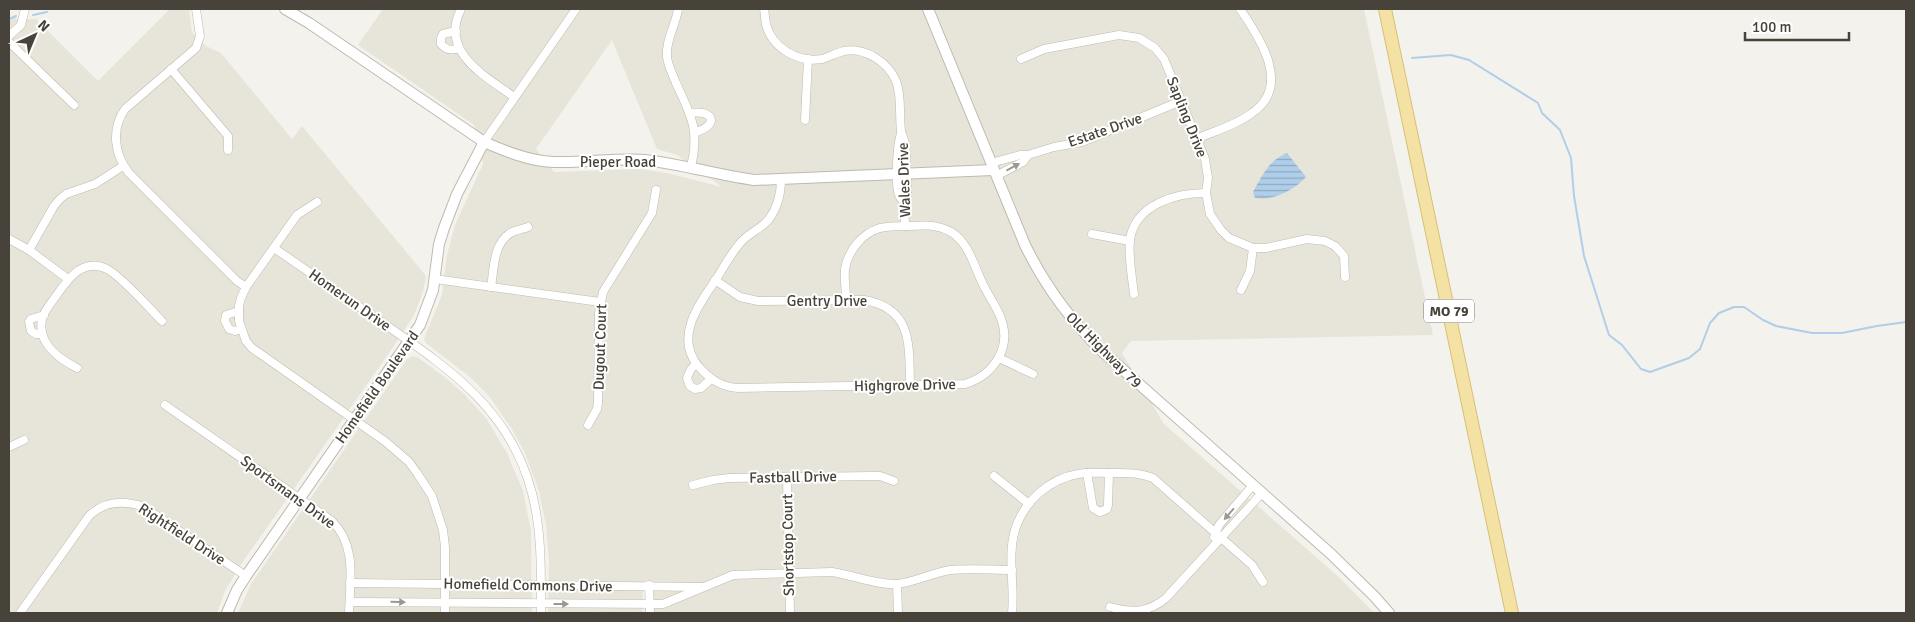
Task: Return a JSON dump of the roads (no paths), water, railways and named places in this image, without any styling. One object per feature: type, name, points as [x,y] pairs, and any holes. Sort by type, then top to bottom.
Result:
[{"type":"main road","name":"MO 79","points":[[1385,9],[1512,613]]},
{"type":"street","points":[[9,36],[21,24],[25,9]]},
{"type":"street","points":[[196,9],[200,36],[191,53],[136,99],[121,115],[116,131],[119,159],[123,166],[246,288]]},
{"type":"street","name":"Pieper Road","points":[[285,9],[309,23],[484,142],[527,157],[551,162],[637,160],[667,162],[726,176],[754,180],[994,170]]},
{"type":"street","points":[[461,9],[456,21],[456,37],[465,60],[514,97]]},
{"type":"street","points":[[484,142],[576,9]]},
{"type":"street","points":[[678,9],[667,57],[695,132],[694,154],[691,167]]},
{"type":"street","name":"Wales Drive","points":[[764,9],[766,24],[775,41],[786,52],[796,57],[808,59],[822,59],[853,50],[867,53],[879,60],[896,81],[901,134],[905,143],[902,173],[907,195],[904,202],[906,226]]},
{"type":"street","name":"Old Highway 79","points":[[928,9],[1025,245],[1057,300],[1078,327],[1140,386],[1332,554],[1389,613]]},
{"type":"street","points":[[1196,139],[1253,113],[1264,102],[1268,94],[1271,76],[1269,62],[1241,11],[1251,9]]},
{"type":"street","points":[[456,30],[443,34],[441,44],[444,48],[450,50],[459,48]]},
{"type":"street","name":"Sapling Drive","points":[[1021,60],[1050,48],[1110,36],[1131,36],[1147,43],[1164,59],[1181,101],[1207,167],[1206,193],[1210,214],[1221,230],[1229,238],[1253,248],[1266,248],[1307,239],[1324,241],[1335,246],[1344,256],[1345,278]]},
{"type":"street","points":[[9,42],[74,105]]},
{"type":"street","points":[[805,120],[808,59]]},
{"type":"street","points":[[171,69],[228,136],[228,150]]},
{"type":"street","name":"Estate Drive","points":[[994,170],[1020,155],[1028,155],[1092,138],[1181,101]]},
{"type":"street","points":[[689,113],[700,111],[710,116],[711,121],[709,125],[695,132]]},
{"type":"street","name":"Homefield Boulevard","points":[[227,613],[237,590],[246,576],[409,341],[426,313],[435,279],[444,228],[457,194],[484,142]]},
{"type":"street","name":"Estate Drive","points":[[994,170],[1023,162],[1028,155]]},
{"type":"street","points":[[29,250],[60,199],[66,194],[95,184],[123,166]]},
{"type":"street","name":"Highgrove Drive","points":[[782,179],[778,202],[769,219],[738,245],[696,309],[689,326],[688,337],[696,364],[712,379],[729,387],[738,388],[965,384],[981,377],[992,369],[999,358]]},
{"type":"street","name":"Dugout Court","points":[[588,425],[598,403],[600,302],[603,292],[652,214],[656,190]]},
{"type":"street","points":[[1134,294],[1130,241],[1137,222],[1151,207],[1181,195],[1206,193]]},
{"type":"street","points":[[318,202],[297,215],[246,288],[238,311],[241,329],[252,348],[386,442],[403,456],[426,485],[438,511],[443,530],[445,547],[445,613]]},
{"type":"street","points":[[846,299],[845,269],[851,252],[863,237],[880,228],[906,226],[935,226],[952,232],[963,242],[1000,316],[1004,331],[1004,342],[999,358],[1033,374]]},
{"type":"street","points":[[491,287],[495,259],[502,241],[510,233],[528,227]]},
{"type":"street","points":[[1092,234],[1130,241]]},
{"type":"street","points":[[9,239],[29,250],[68,279]]},
{"type":"street","name":"Homerun Drive","points":[[274,248],[445,367],[473,392],[499,423],[512,444],[526,474],[537,513],[540,538],[541,613]]},
{"type":"street","points":[[1241,290],[1250,271],[1253,248]]},
{"type":"street","points":[[77,368],[57,355],[46,344],[42,334],[43,318],[68,279],[79,269],[93,266],[108,269],[162,321]]},
{"type":"street","points":[[435,279],[600,302]]},
{"type":"street","name":"Gentry Drive","points":[[715,280],[740,296],[758,302],[846,299],[876,302],[890,309],[905,328],[909,345],[910,385]]},
{"type":"street","points":[[238,311],[226,315],[224,321],[229,329],[235,331],[241,329]]},
{"type":"street","points":[[42,334],[36,334],[31,331],[29,322],[31,319],[43,318]]},
{"type":"street","points":[[696,364],[691,369],[687,378],[690,386],[695,389],[701,388],[712,379]]},
{"type":"street","name":"Sportsmans Drive","points":[[165,405],[332,521],[345,536],[348,545],[350,556],[349,613]]},
{"type":"street","points":[[9,447],[24,440]]},
{"type":"street","points":[[1012,613],[1013,542],[1015,529],[1029,504],[1039,492],[1056,482],[1076,474],[1132,472],[1153,478],[1252,565],[1263,582]]},
{"type":"street","points":[[1087,473],[1093,508],[1100,512],[1107,509],[1108,505],[1109,473]]},
{"type":"street","name":"Fastball Drive","points":[[693,485],[721,479],[787,477],[880,476],[894,481]]},
{"type":"street","points":[[994,476],[1029,504]]},
{"type":"street","name":"Shortstop Court","points":[[787,477],[790,613]]},
{"type":"street","points":[[1219,535],[1219,525],[1253,485]]},
{"type":"street","points":[[1110,607],[1133,611],[1156,606],[1166,598],[1212,546],[1219,535],[1262,493]]},
{"type":"street","name":"Rightfield Drive","points":[[20,613],[89,516],[102,507],[118,502],[134,503],[144,507],[246,576]]},
{"type":"street","name":"Homefield Commons Drive","points":[[350,602],[541,604],[650,609],[734,575],[832,572],[875,582],[897,584],[950,570],[1012,570]]},
{"type":"street","name":"Homefield Commons Drive","points":[[350,583],[707,587]]},
{"type":"street","points":[[897,584],[898,613]]},
{"type":"street","points":[[649,585],[650,609]]},
{"type":"water","points":[[1287,153],[1306,177],[1283,194],[1269,198],[1255,198],[1253,192],[1267,169],[1275,160]]},
{"type":"waterway","points":[[33,15],[47,12]]},
{"type":"waterway","points":[[9,19],[16,16]]},
{"type":"waterway","points":[[1412,58],[1451,55],[1469,60],[1538,103],[1542,113],[1560,130],[1571,158],[1574,196],[1584,256],[1609,335],[1622,345],[1641,369],[1650,372],[1689,358],[1700,349],[1710,323],[1719,313],[1734,307],[1744,307],[1776,326],[1812,333],[1842,333],[1906,322]]}]
